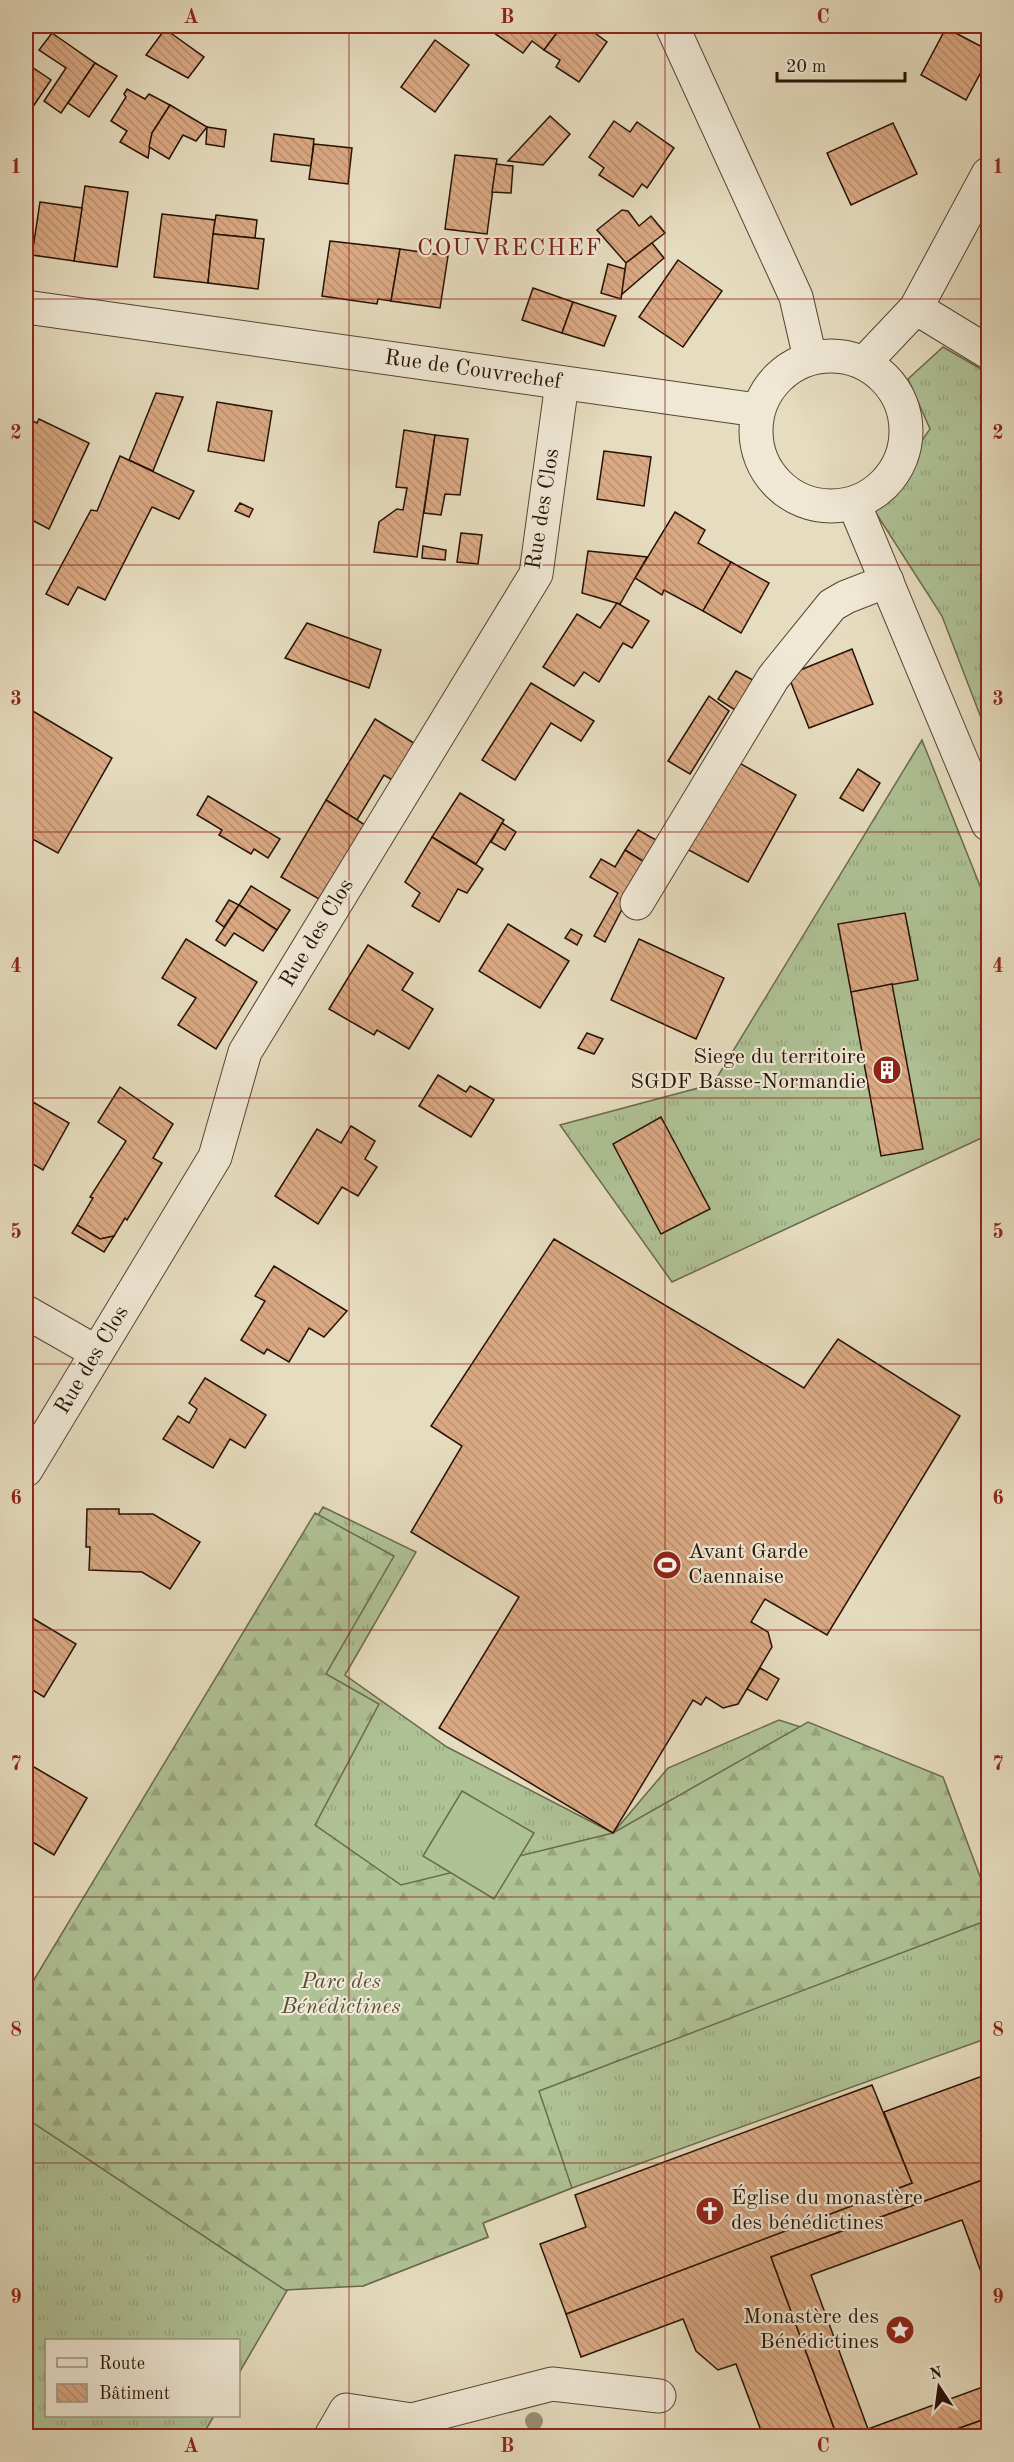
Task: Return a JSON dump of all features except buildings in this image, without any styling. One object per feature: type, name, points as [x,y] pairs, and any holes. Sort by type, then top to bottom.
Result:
[{"type":"street","points":[[672,26],[796,297],[810,358]]},
{"type":"street","points":[[864,363],[916,308],[988,174]]},
{"type":"street","name":"Rue de Couvrechef","points":[[26,307],[757,410]]},
{"type":"street","points":[[916,308],[988,352]]},
{"type":"street","points":[[838,355],[864,363],[885,378],[900,400],[906,438],[899,463],[893,475],[855,506],[831,507],[805,503],[782,490],[765,470],[756,446],[757,410],[768,388],[787,369],[810,358],[838,355]]},
{"type":"street","name":"Rue des Clos","points":[[26,1470],[215,1157],[245,1052],[536,574],[562,383]]},
{"type":"street","points":[[855,506],[988,824]]},
{"type":"street","points":[[637,903],[773,678],[832,605],[887,581]]},
{"type":"street","points":[[26,1312],[96,1353]]},
{"type":"street","points":[[331,2436],[346,2410],[412,2420],[552,2384],[659,2396]]},
{"type":"green space","points":[[943,347],[988,373],[988,736],[942,616],[874,510],[930,429],[908,379]]},
{"type":"green space","points":[[922,740],[988,906],[988,1135],[672,1282],[560,1125],[713,1084]]},
{"type":"green space","name":"Parc des Bénédictines","points":[[323,1507],[416,1552],[345,1675],[447,1747],[613,1833],[668,1768],[779,1720],[810,1730],[934,1781],[988,1937],[988,2038],[572,2188],[483,2223],[488,2237],[363,2286],[292,2282],[240,2371],[240,2339],[45,2339],[45,2417],[213,2417],[202,2436],[26,2436],[26,1994]]},
{"type":"green space","name":"Parc des Bénédictines","points":[[315,1513],[394,1556],[326,1674],[379,1704],[315,1825],[401,1885],[613,1833],[808,1722],[943,1777],[988,1898],[988,1920],[539,2091],[572,2188],[483,2223],[488,2237],[363,2286],[285,2290],[26,2118],[26,1993]]},
{"type":"green space","points":[[462,1791],[534,1833],[494,1899],[423,1856]]},
{"type":"place","name":"Siege du territoire SGDF Basse-Normandie","points":[[887,1070]]},
{"type":"place","name":"Avant Garde Caennaise","points":[[667,1565]]},
{"type":"place","name":"Église du monastère des bénédictines","points":[[710,2211]]},
{"type":"place","name":"Monastère des Bénédictines","points":[[900,2330]]},
{"type":"district","name":"COUVRECHEF","points":[[510,249]]}]
